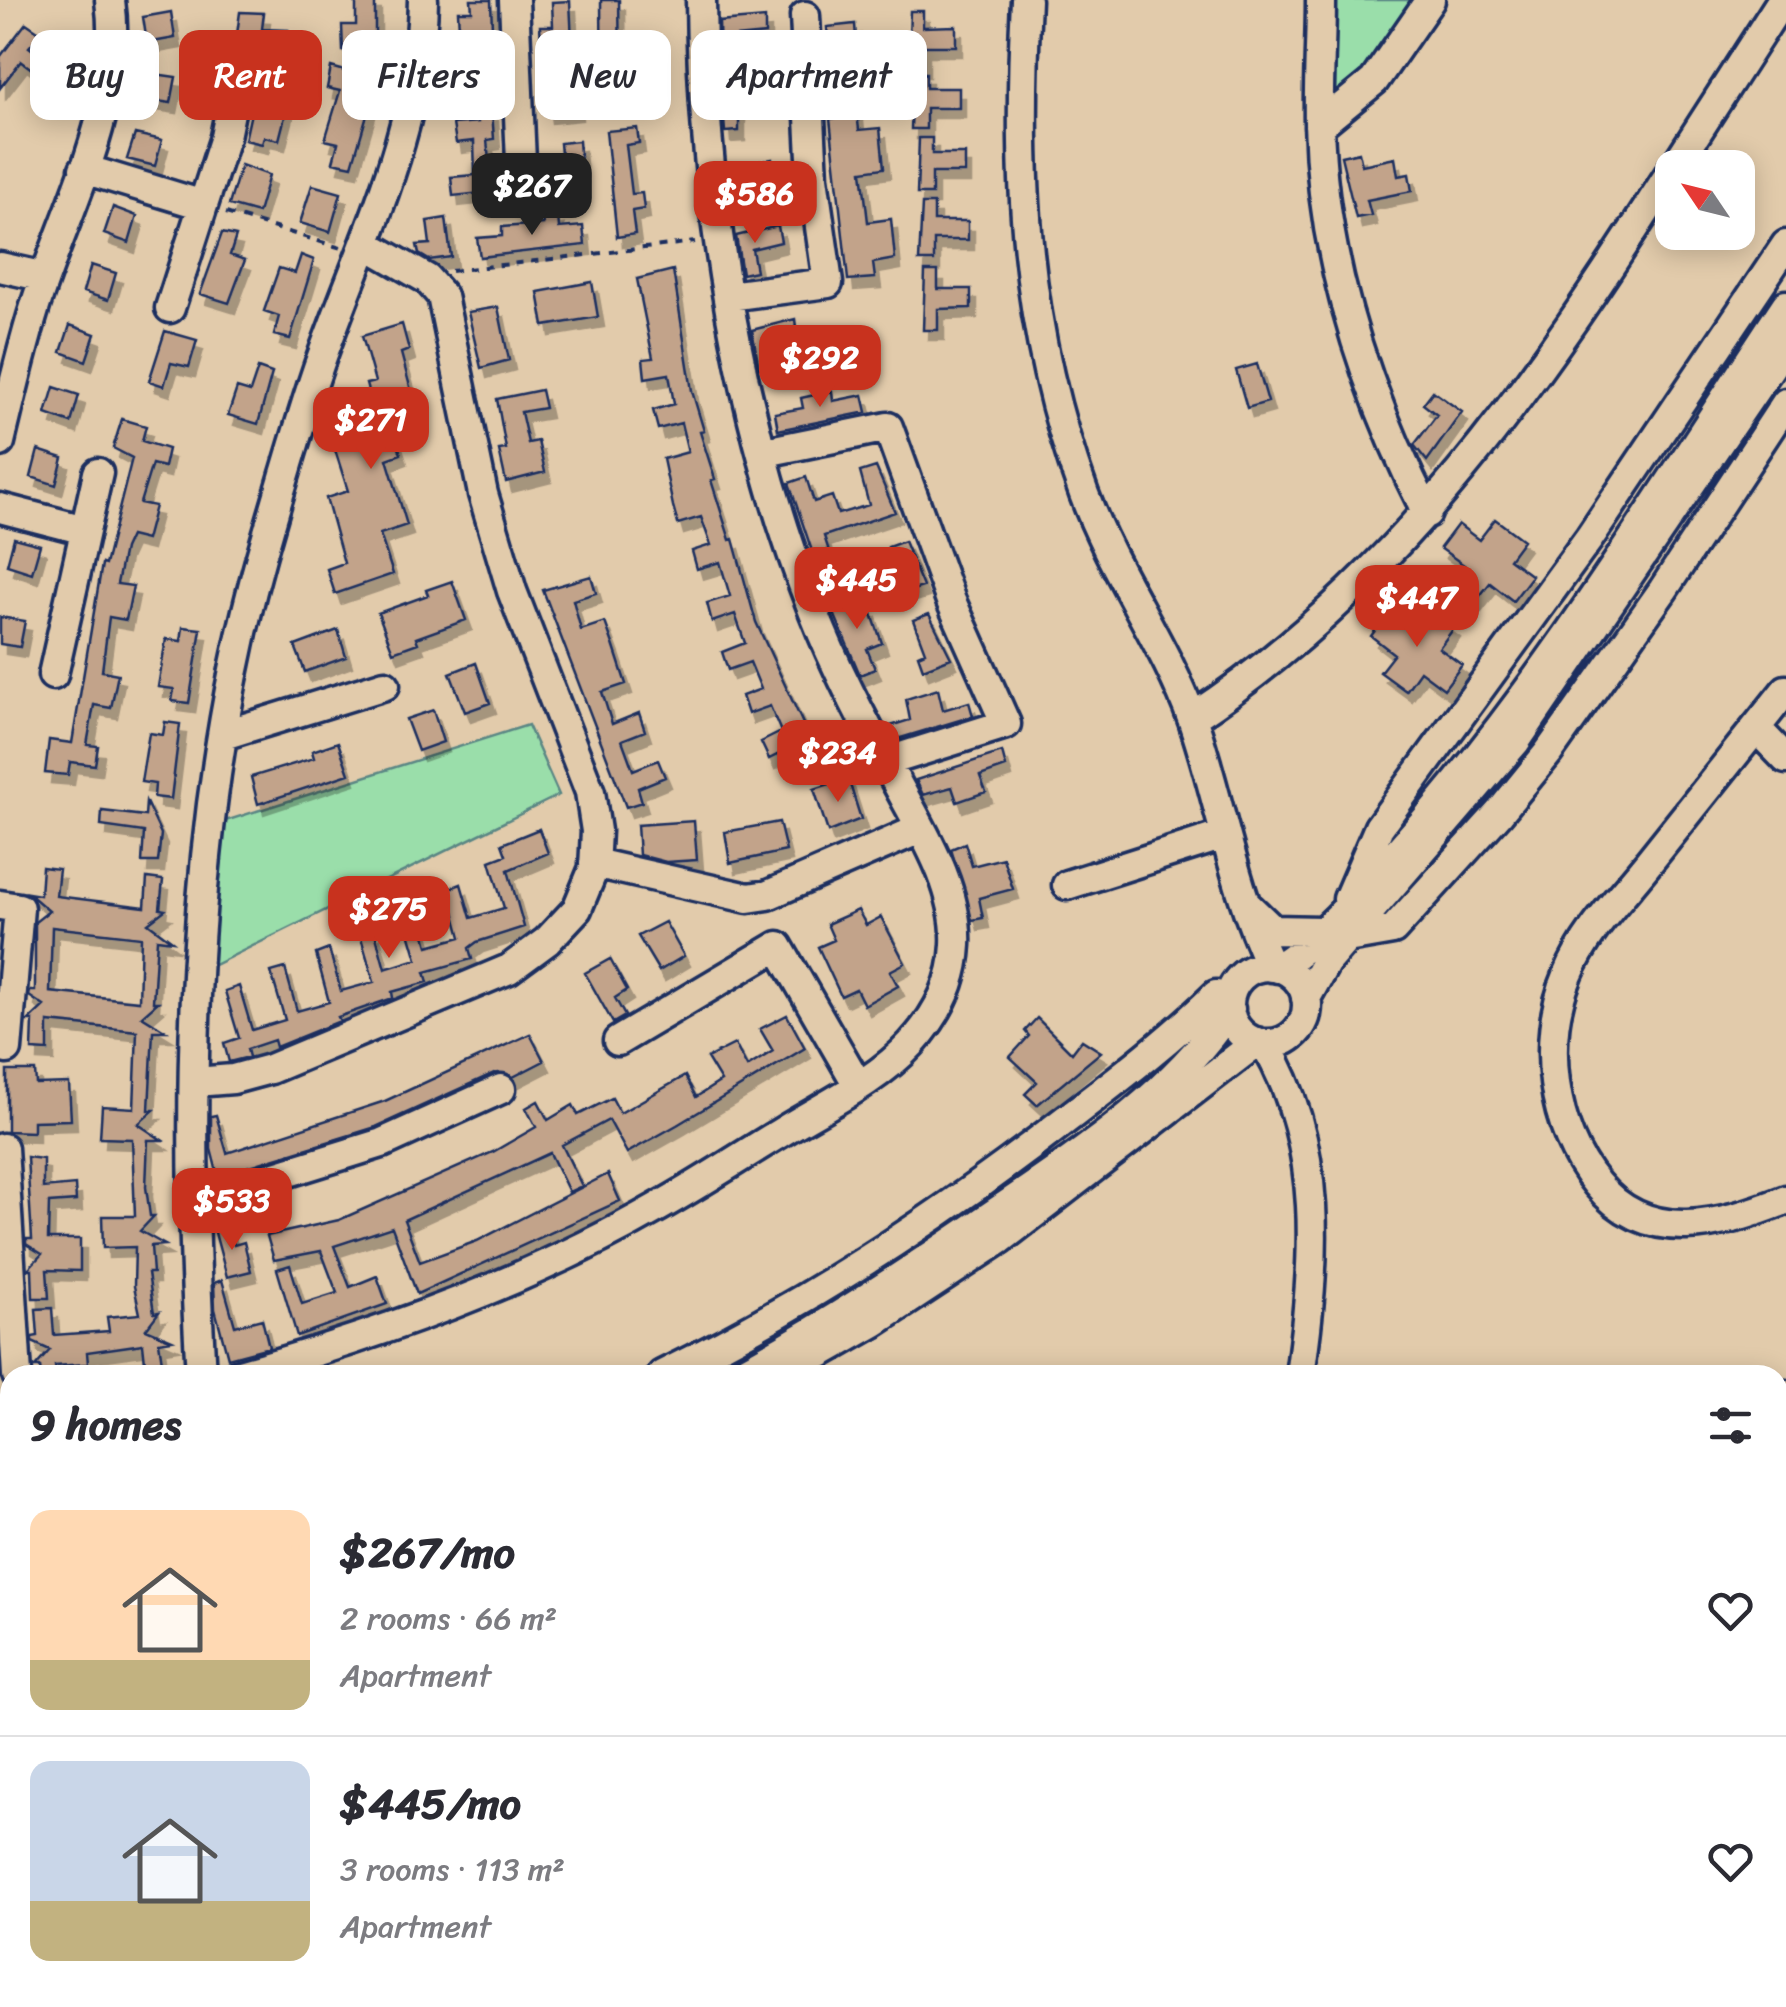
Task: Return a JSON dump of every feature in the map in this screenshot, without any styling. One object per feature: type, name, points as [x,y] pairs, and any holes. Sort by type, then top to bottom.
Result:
[{"type":"street","points":[[0,442],[45,277],[112,79],[115,38],[110,0]]},
{"type":"street","points":[[200,1365],[192,1202],[194,1082],[208,862],[223,735],[260,560],[318,368],[408,124],[422,46],[422,0]]},
{"type":"street","points":[[514,0],[522,185]]},
{"type":"street","points":[[266,1365],[409,1317],[597,1239],[658,1208],[858,1085],[909,1046],[938,1010],[952,980],[954,906],[814,612],[765,452],[720,239],[702,88],[701,0]]},
{"type":"street","points":[[1026,0],[1019,129],[1027,262],[1050,388],[1085,497],[1192,718],[1246,911],[1274,967],[1297,979],[1306,998]]},
{"type":"street","points":[[1322,0],[1319,126],[1332,249],[1359,352],[1394,447],[1426,513]]},
{"type":"street","points":[[1319,126],[1374,81],[1430,0]]},
{"type":"street","points":[[1685,150],[1782,0]]},
{"type":"street","points":[[729,296],[828,283],[813,178],[805,16]]},
{"type":"street","points":[[170,308],[228,120]]},
{"type":"street","points":[[84,168],[202,205]]},
{"type":"street","points":[[1192,718],[1302,638],[1372,574],[1426,513],[1582,310],[1655,197]]},
{"type":"street","points":[[1301,1365],[1313,1282],[1312,1215],[1303,1141],[1290,1093],[1288,1053],[1306,1016],[1306,998],[1313,980],[1379,826],[1590,536],[1786,246]]},
{"type":"street","points":[[194,1082],[233,1079],[270,1069],[509,969],[547,942],[577,909],[594,862],[590,792],[518,607],[482,494],[450,317],[442,296],[420,275],[364,249]]},
{"type":"street","points":[[0,268],[45,277]]},
{"type":"street","points":[[1345,908],[1444,799],[1498,729],[1607,576],[1786,305]]},
{"type":"street","points":[[1242,978],[1274,967],[1334,935],[1516,741],[1786,344]]},
{"type":"street","points":[[1246,911],[1273,930],[1334,935],[1392,930],[1500,812],[1548,753],[1786,403]]},
{"type":"street","points":[[765,452],[888,427],[951,601],[1006,724],[885,762]]},
{"type":"street","points":[[53,675],[98,473]]},
{"type":"street","points":[[0,508],[85,530]]},
{"type":"street","points":[[223,735],[385,686]]},
{"type":"street","points":[[1786,690],[1594,930],[1568,974],[1556,1012],[1553,1052],[1560,1106],[1576,1158],[1600,1189],[1627,1210],[1661,1224],[1693,1228],[1730,1222],[1786,1200]]},
{"type":"street","points":[[1756,728],[1786,758]]},
{"type":"street","points":[[594,862],[748,898],[768,896],[920,829]]},
{"type":"street","points":[[1067,885],[1224,835]]},
{"type":"street","points":[[0,906],[19,908],[7,1050]]},
{"type":"street","points":[[680,1365],[819,1290],[946,1208],[1223,1002],[1242,978],[1246,911]]},
{"type":"street","points":[[618,1041],[778,946],[858,1085]]},
{"type":"street","points":[[1223,1002],[1238,1029],[1261,1043],[1290,1093]]},
{"type":"street","points":[[755,1365],[832,1321],[1052,1174],[1168,1082],[1206,1045],[1223,1002]]},
{"type":"street","points":[[800,1365],[875,1322],[1001,1239],[1225,1064],[1261,1043],[1282,1042],[1296,1032]]},
{"type":"street","points":[[1225,1064],[1262,1066],[1290,1093]]},
{"type":"street","points":[[192,1202],[382,1143],[501,1089]]},
{"type":"street","points":[[3,1148],[15,1365]]},
{"type":"path","points":[[202,205],[364,249]]},
{"type":"path","points":[[420,275],[720,239]]},
{"type":"green space","points":[[1333,0],[1414,0],[1373,59],[1331,101]]},
{"type":"green space","points":[[528,725],[559,795],[202,971],[219,823]]},
{"type":"building","points":[[356,0],[375,0],[375,30],[342,30],[342,25],[356,25]]},
{"type":"building","points":[[471,0],[491,0],[492,29],[459,30],[458,11],[472,11]]},
{"type":"building","points":[[601,0],[619,0],[619,30],[601,30]]},
{"type":"building","points":[[570,1],[571,30],[540,30],[540,26],[553,26],[552,2]]},
{"type":"building","points":[[910,11],[923,11],[923,27],[956,26],[956,46],[927,46],[927,30],[909,30]]},
{"type":"building","points":[[171,12],[175,38],[159,41],[159,30],[145,30],[143,17]]},
{"type":"building","points":[[240,12],[264,13],[262,29],[288,30],[238,30]]},
{"type":"building","points":[[765,18],[765,30],[719,30],[719,22]]},
{"type":"building","points":[[26,23],[36,30],[30,30],[30,68],[21,61],[0,88],[0,57]]},
{"type":"building","points":[[855,24],[855,30],[827,30]]},
{"type":"building","points":[[331,67],[342,70],[342,120],[365,120],[352,166],[333,162],[338,143],[325,140],[340,91],[327,88]]},
{"type":"building","points":[[159,75],[176,77],[171,103],[159,101]]},
{"type":"building","points":[[927,88],[959,88],[959,108],[927,108]]},
{"type":"building","points":[[249,120],[284,120],[279,140],[264,137],[262,144],[245,140]]},
{"type":"building","points":[[493,120],[494,139],[487,140],[492,192],[453,196],[451,177],[475,175],[474,141],[456,143],[453,124]]},
{"type":"building","points":[[724,120],[739,120],[739,131],[725,132]]},
{"type":"building","points":[[830,120],[858,120],[859,130],[880,128],[884,168],[862,171],[868,222],[891,219],[895,259],[873,263],[875,278],[848,280]]},
{"type":"building","points":[[911,120],[926,120],[926,129],[911,129]]},
{"type":"building","points":[[637,128],[639,143],[626,145],[632,194],[642,193],[644,209],[632,211],[635,234],[617,237],[606,131]]},
{"type":"building","points":[[135,134],[162,140],[155,166],[127,159]]},
{"type":"building","points":[[919,138],[932,138],[932,154],[965,154],[965,173],[932,173],[932,194],[917,194]]},
{"type":"building","points":[[579,141],[582,181],[551,183],[549,167],[562,166],[560,143]]},
{"type":"building","points":[[1359,152],[1362,165],[1395,158],[1398,176],[1409,174],[1412,191],[1367,200],[1371,215],[1356,218],[1341,156]]},
{"type":"building","points":[[772,159],[774,175],[745,180],[747,203],[732,205],[728,167]]},
{"type":"building","points":[[241,165],[269,175],[258,213],[229,205]]},
{"type":"building","points":[[312,185],[341,193],[330,232],[300,223]]},
{"type":"building","points":[[922,204],[934,204],[934,221],[968,221],[968,240],[934,240],[934,261],[919,261]]},
{"type":"building","points":[[113,207],[137,216],[129,243],[104,234]]},
{"type":"building","points":[[558,215],[559,228],[583,226],[585,245],[480,257],[477,238],[502,236],[502,227],[543,224],[542,217]]},
{"type":"building","points":[[446,218],[451,257],[429,260],[419,254],[417,245],[430,244],[427,221]]},
{"type":"building","points":[[778,226],[781,242],[752,249],[756,271],[742,274],[736,236]]},
{"type":"building","points":[[222,233],[236,236],[230,255],[245,260],[229,303],[200,294]]},
{"type":"building","points":[[301,255],[314,260],[290,339],[274,335],[279,316],[264,311],[279,268],[295,273]]},
{"type":"building","points":[[91,265],[116,273],[108,300],[83,292]]},
{"type":"building","points":[[673,270],[692,391],[704,431],[700,432],[715,479],[711,480],[730,540],[733,539],[756,622],[816,752],[797,761],[791,748],[769,759],[761,742],[781,732],[770,706],[748,714],[742,696],[761,689],[750,662],[728,670],[722,652],[745,643],[735,614],[712,622],[707,603],[730,596],[720,562],[697,569],[692,551],[711,545],[701,517],[678,524],[673,506],[663,459],[688,452],[681,423],[658,429],[653,410],[674,404],[669,374],[645,378],[643,359],[653,358],[637,279]]},
{"type":"building","points":[[925,271],[938,271],[938,289],[971,289],[971,308],[938,309],[938,330],[923,330]]},
{"type":"building","points":[[592,282],[598,317],[544,326],[538,292]]},
{"type":"building","points":[[498,307],[509,360],[481,368],[468,312]]},
{"type":"building","points":[[795,319],[797,335],[769,342],[773,365],[759,368],[752,330]]},
{"type":"building","points":[[402,324],[409,350],[401,353],[413,398],[386,407],[401,454],[387,459],[407,525],[380,534],[393,574],[335,594],[327,569],[344,563],[326,498],[348,491],[335,450],[380,434],[366,384],[375,382],[362,336]]},
{"type":"building","points":[[70,325],[95,334],[86,361],[61,352]]},
{"type":"building","points":[[165,331],[197,340],[189,367],[171,363],[164,386],[149,381]]},
{"type":"building","points":[[1257,364],[1268,402],[1247,408],[1236,370]]},
{"type":"building","points":[[258,368],[272,373],[258,424],[228,415],[237,388],[250,392]]},
{"type":"building","points":[[54,387],[79,395],[71,423],[46,414]]},
{"type":"building","points":[[541,390],[545,408],[521,412],[528,443],[538,441],[545,472],[506,482],[499,450],[506,449],[497,399]]},
{"type":"building","points":[[832,391],[833,401],[863,395],[867,412],[778,430],[775,413],[803,408],[801,398]]},
{"type":"building","points":[[1433,391],[1462,412],[1427,461],[1414,445],[1437,415],[1423,404]]},
{"type":"building","points":[[122,419],[146,426],[142,441],[168,449],[164,467],[152,464],[140,503],[155,506],[146,540],[130,536],[124,549],[117,584],[133,586],[126,620],[109,617],[102,671],[118,674],[111,708],[94,705],[87,745],[98,746],[95,765],[70,762],[68,775],[45,773],[49,740],[72,743],[102,564],[105,565],[132,458],[113,448]]},
{"type":"building","points":[[38,450],[63,458],[56,485],[31,477]]},
{"type":"building","points":[[876,467],[895,512],[824,536],[831,557],[816,563],[789,483],[806,477],[814,502],[832,496],[838,514],[869,505],[860,472]]},
{"type":"building","points":[[1495,519],[1523,540],[1509,559],[1532,576],[1513,601],[1490,583],[1475,602],[1450,584],[1464,565],[1440,548],[1458,524],[1479,540]]},
{"type":"building","points":[[14,538],[40,545],[32,573],[7,565]]},
{"type":"building","points":[[904,541],[923,587],[894,596],[890,582],[897,580],[888,547]]},
{"type":"building","points":[[591,576],[596,593],[573,600],[581,630],[605,622],[626,684],[602,692],[612,724],[639,713],[645,731],[622,740],[633,770],[658,760],[665,777],[638,788],[642,802],[626,807],[543,590]]},
{"type":"building","points":[[452,581],[466,620],[416,638],[418,643],[393,652],[378,613],[428,595],[426,590]]},
{"type":"building","points":[[844,592],[852,615],[870,608],[882,643],[867,649],[875,669],[860,675],[828,599]]},
{"type":"building","points":[[1425,607],[1454,628],[1439,648],[1462,665],[1444,689],[1420,671],[1406,691],[1380,672],[1394,654],[1371,636],[1388,613],[1410,628]]},
{"type":"building","points":[[929,614],[951,658],[923,669],[918,655],[925,652],[913,620]]},
{"type":"building","points":[[0,617],[25,621],[20,647],[0,644]]},
{"type":"building","points":[[183,627],[201,629],[189,703],[172,701],[174,689],[158,687],[166,639],[181,641]]},
{"type":"building","points":[[338,630],[346,657],[305,672],[295,646]]},
{"type":"building","points":[[476,663],[490,703],[465,712],[450,673]]},
{"type":"building","points":[[938,689],[943,710],[969,702],[973,716],[894,740],[887,727],[910,720],[906,699]]},
{"type":"building","points":[[433,710],[443,742],[418,751],[406,719]]},
{"type":"building","points":[[165,722],[180,724],[171,799],[154,797],[155,784],[141,782],[149,733],[163,735]]},
{"type":"building","points":[[338,742],[349,774],[258,804],[251,777],[314,758],[312,751]]},
{"type":"building","points":[[1002,752],[1006,767],[980,776],[986,792],[957,802],[952,787],[923,795],[916,780]]},
{"type":"building","points":[[848,778],[861,819],[828,832],[814,789]]},
{"type":"building","points":[[146,802],[161,834],[158,862],[142,862],[144,832],[101,826],[102,811],[145,816]]},
{"type":"building","points":[[694,821],[697,860],[666,862],[639,855],[637,825]]},
{"type":"building","points":[[779,822],[786,851],[730,863],[725,832]]},
{"type":"building","points":[[539,829],[548,853],[508,870],[524,927],[477,942],[469,948],[472,959],[425,972],[428,982],[392,992],[393,998],[338,1017],[340,1021],[276,1047],[274,1040],[247,1049],[249,1057],[229,1062],[224,1043],[239,1038],[225,991],[239,986],[252,1030],[285,1020],[271,972],[285,968],[297,1011],[329,1002],[316,954],[329,949],[341,991],[374,982],[360,934],[374,929],[385,969],[417,959],[403,912],[417,907],[428,946],[461,937],[448,889],[461,884],[471,918],[504,908],[490,861],[506,855],[502,844]]},
{"type":"building","points":[[965,843],[972,866],[1003,858],[1013,889],[979,898],[983,918],[972,920],[951,849]]},
{"type":"building","points":[[42,867],[59,869],[56,896],[145,907],[147,878],[163,880],[160,909],[165,910],[148,923],[172,941],[157,939],[153,1002],[158,1002],[142,1016],[166,1031],[153,1031],[149,1110],[154,1110],[138,1124],[162,1140],[148,1140],[146,1187],[150,1216],[154,1216],[140,1231],[165,1245],[151,1246],[153,1273],[148,1273],[154,1313],[159,1312],[146,1329],[172,1340],[159,1342],[162,1365],[145,1365],[143,1344],[87,1352],[88,1364],[37,1365],[50,1350],[32,1342],[32,1337],[38,1336],[36,1309],[52,1308],[54,1335],[109,1331],[107,1317],[140,1314],[134,1286],[135,1247],[103,1248],[102,1216],[135,1216],[132,1139],[100,1138],[102,1106],[134,1108],[137,1031],[48,1022],[48,1051],[32,1050],[33,1021],[28,1021],[44,1006],[29,996],[30,991],[35,991],[35,922],[49,911],[28,893],[40,895]],"holes":[[[52,927],[141,937],[139,1001],[50,992]]]},
{"type":"building","points":[[858,910],[866,925],[881,917],[905,963],[890,971],[898,986],[864,1005],[856,989],[841,996],[818,947],[834,940],[827,924]]},
{"type":"building","points":[[665,922],[684,956],[659,971],[638,936]]},
{"type":"building","points":[[610,959],[627,990],[615,998],[625,1016],[613,1023],[585,973]]},
{"type":"building","points":[[787,1015],[805,1048],[677,1125],[627,1153],[609,1120],[562,1145],[582,1186],[569,1192],[550,1153],[404,1220],[420,1262],[477,1241],[608,1174],[620,1201],[417,1294],[392,1227],[334,1246],[350,1287],[377,1276],[387,1304],[297,1336],[277,1269],[290,1265],[302,1304],[337,1293],[321,1251],[274,1260],[267,1236],[339,1220],[493,1152],[536,1127],[526,1108],[538,1101],[548,1120],[573,1105],[578,1115],[612,1098],[620,1113],[685,1076],[696,1097],[721,1081],[707,1058],[735,1044],[747,1067],[773,1051],[760,1029]]},
{"type":"building","points":[[1037,1018],[1072,1053],[1082,1040],[1101,1052],[1037,1105],[1025,1094],[1037,1082],[1010,1057],[1029,1036],[1025,1031]]},
{"type":"building","points":[[530,1034],[544,1061],[513,1077],[494,1073],[376,1127],[218,1176],[211,1149],[211,1116],[216,1115],[227,1153],[385,1101]]},
{"type":"building","points":[[7,1071],[35,1071],[36,1084],[69,1083],[71,1120],[33,1121],[33,1132],[7,1131]]},
{"type":"building","points":[[27,1157],[43,1159],[43,1188],[75,1185],[76,1201],[49,1203],[48,1239],[80,1239],[80,1271],[47,1270],[49,1298],[33,1298],[32,1269],[28,1269],[42,1254],[26,1244],[26,1239],[32,1239]]},
{"type":"building","points":[[228,1225],[234,1245],[244,1242],[251,1271],[227,1277],[214,1229]]},
{"type":"building","points":[[222,1280],[235,1326],[262,1319],[269,1347],[228,1358],[215,1309],[214,1283]]}]
